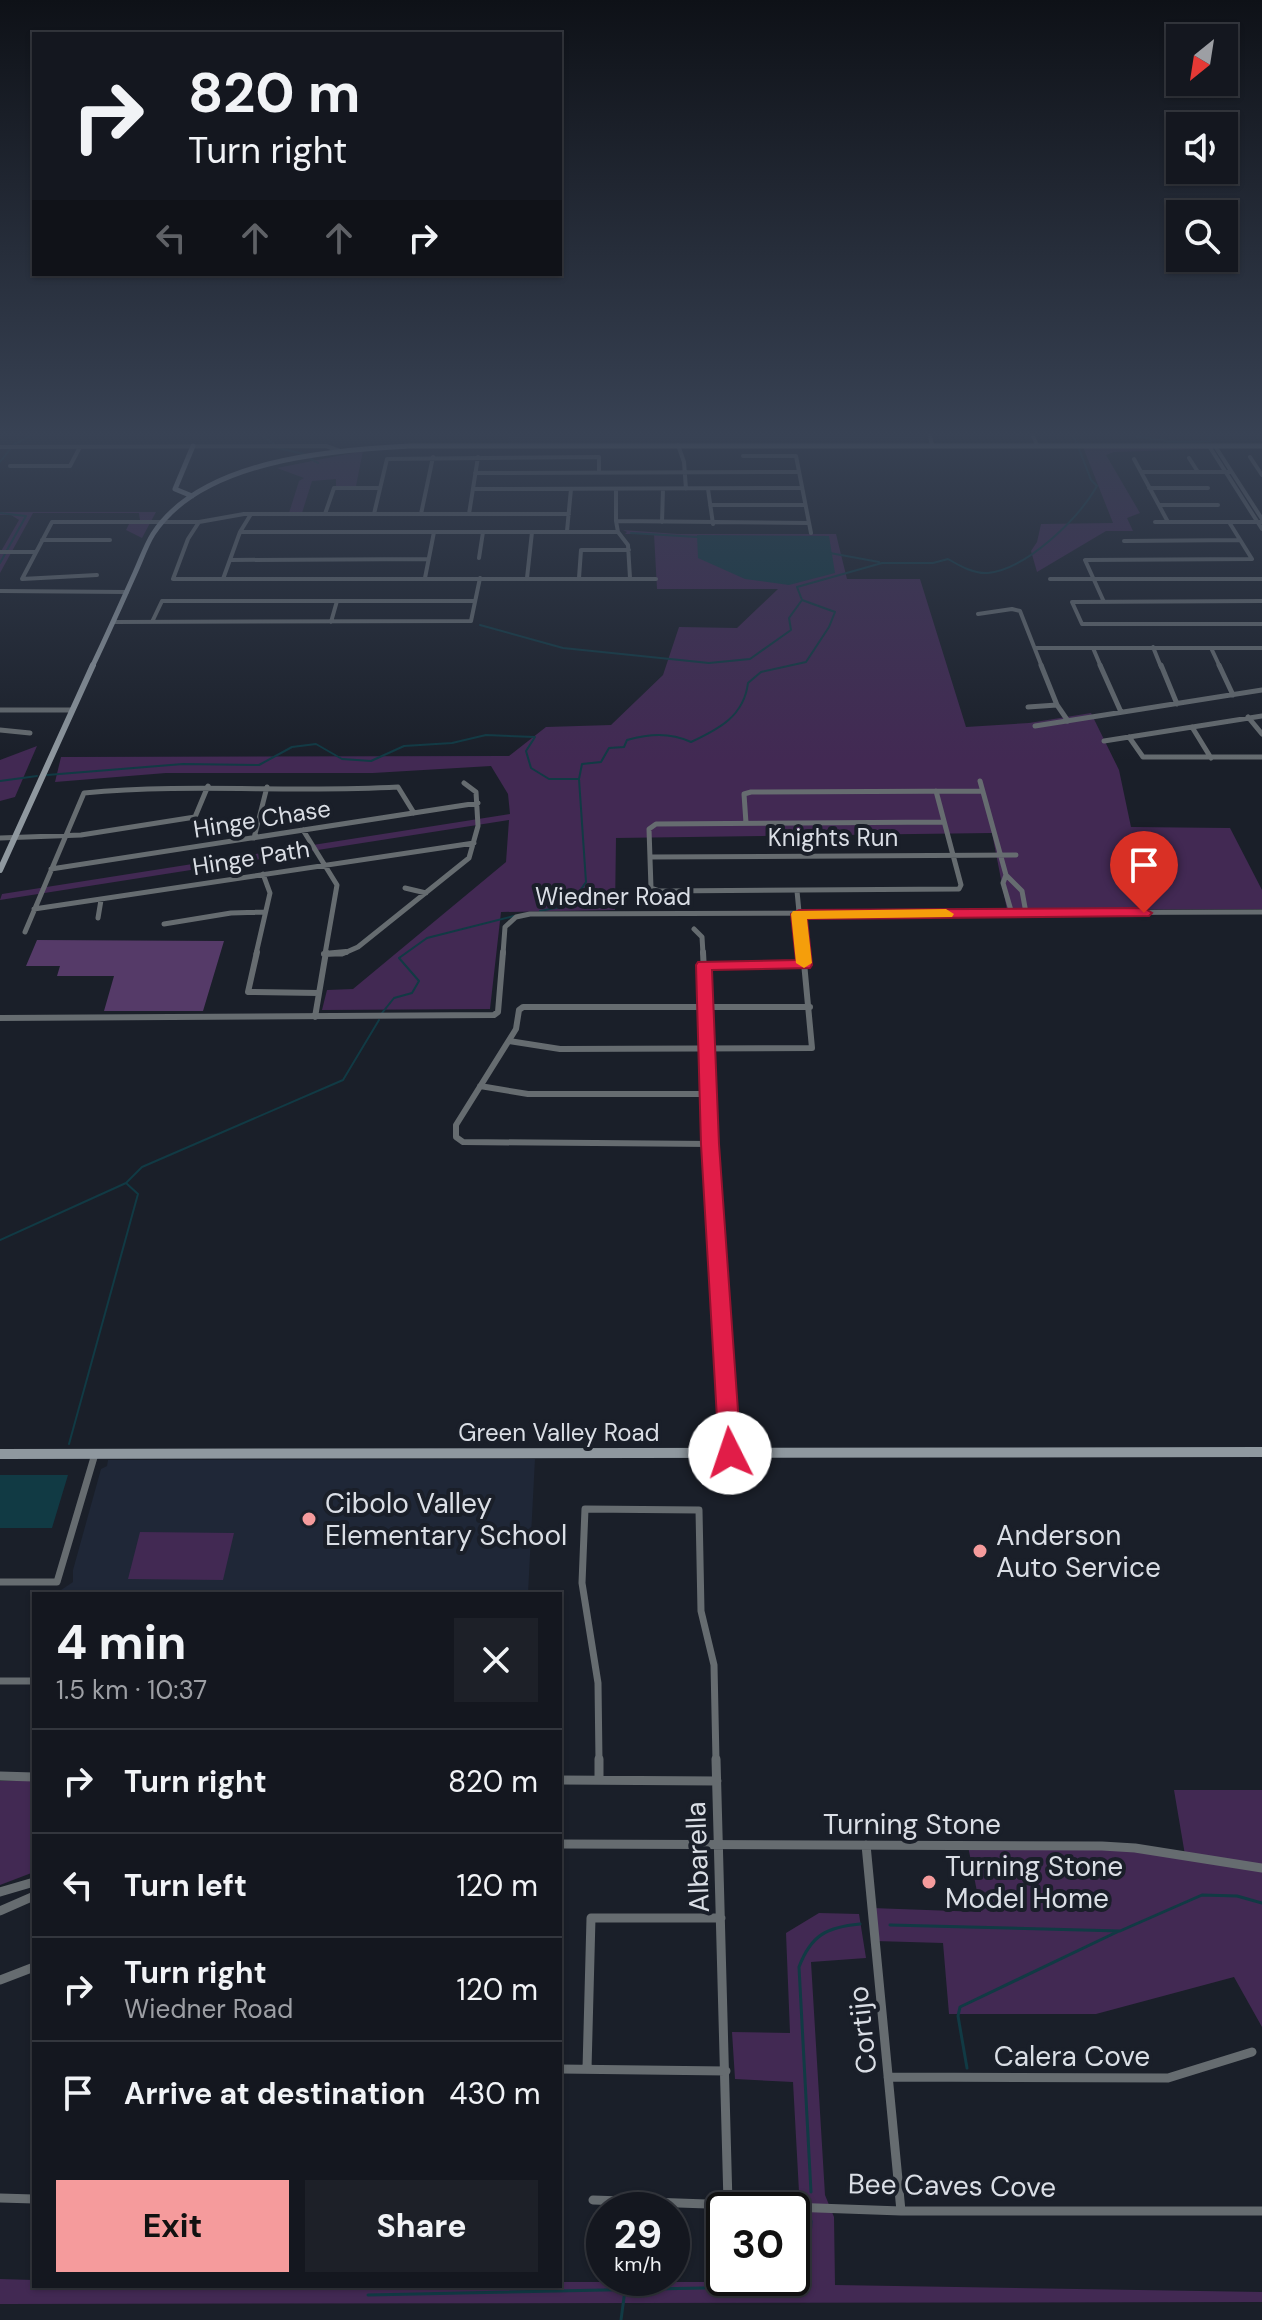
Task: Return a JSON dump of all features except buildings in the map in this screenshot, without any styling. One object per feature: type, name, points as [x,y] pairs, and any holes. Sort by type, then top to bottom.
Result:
[{"type":"main road","points":[[0,870],[150,544]]},
{"type":"main road","name":"Green Valley Road","points":[[0,1454],[1262,1452]]},
{"type":"street","points":[[40,544],[22,579],[97,575]]},
{"type":"street","points":[[186,544],[173,579],[656,579]]},
{"type":"street","points":[[223,579],[236,544]]},
{"type":"street","points":[[425,578],[431,544]]},
{"type":"street","points":[[479,558],[481,544]]},
{"type":"street","points":[[527,578],[531,544]]},
{"type":"street","points":[[625,544],[629,550],[630,578]]},
{"type":"street","points":[[1104,602],[1085,560],[1252,559],[1243,544]]},
{"type":"street","points":[[579,578],[581,550],[629,550]]},
{"type":"street","points":[[0,552],[36,552]]},
{"type":"street","points":[[230,560],[428,559]]},
{"type":"street","points":[[54,590],[60,578]]},
{"type":"street","points":[[113,622],[471,621],[480,578]]},
{"type":"street","points":[[1050,579],[1262,579]]},
{"type":"street","points":[[0,591],[127,592]]},
{"type":"street","points":[[152,622],[162,601],[475,601]]},
{"type":"street","points":[[331,622],[337,601]]},
{"type":"street","points":[[1262,601],[1072,602],[1082,624],[1262,624]]},
{"type":"street","points":[[978,614],[1016,609],[1036,648],[1057,705],[1068,721]]},
{"type":"street","points":[[1153,647],[1177,704]]},
{"type":"street","points":[[1036,648],[1262,648]]},
{"type":"street","points":[[1093,648],[1121,712]]},
{"type":"street","points":[[1212,650],[1233,695]]},
{"type":"street","points":[[1035,726],[1262,690]]},
{"type":"street","points":[[1028,707],[1057,705]]},
{"type":"street","points":[[0,710],[72,710]]},
{"type":"street","points":[[1104,741],[1262,716]]},
{"type":"street","points":[[1248,717],[1262,734]]},
{"type":"street","points":[[1191,727],[1200,736],[1211,758]]},
{"type":"street","points":[[0,730],[30,733]]},
{"type":"street","points":[[1129,737],[1143,757],[1262,757]]},
{"type":"street","points":[[980,781],[1006,875],[1021,889],[1026,913]]},
{"type":"street","points":[[324,954],[342,954],[358,947],[469,858],[474,843],[478,803],[476,792],[464,783]]},
{"type":"street","points":[[0,836],[65,835],[195,817],[208,786]]},
{"type":"street","points":[[143,795],[146,787]]},
{"type":"street","points":[[25,932],[84,793],[146,787],[398,787],[414,813]]},
{"type":"street","points":[[254,838],[267,787]]},
{"type":"street","points":[[936,791],[961,885],[954,890],[653,890],[649,829],[656,824],[944,822]]},
{"type":"street","points":[[746,823],[744,794],[751,792],[981,791]]},
{"type":"street","name":"Hinge Chase","points":[[51,869],[478,803]]},
{"type":"street","points":[[303,830],[337,885],[315,1017]]},
{"type":"street","name":"Hinge Path","points":[[34,909],[474,843]]},
{"type":"street","name":"Knights Run","points":[[650,857],[1016,855]]},
{"type":"street","points":[[263,874],[270,893],[248,992],[319,993]]},
{"type":"street","points":[[1006,875],[1003,883],[1012,914]]},
{"type":"street","points":[[405,888],[426,893]]},
{"type":"street","points":[[509,1041],[560,1049],[812,1048],[797,891]]},
{"type":"street","points":[[98,918],[101,900]]},
{"type":"street","points":[[164,924],[231,913],[265,912]]},
{"type":"street","name":"Wiedner Road","points":[[0,1018],[494,1015],[498,1012],[504,931],[509,921],[523,915],[1262,912]]},
{"type":"street","points":[[694,929],[702,937],[704,965],[710,1144],[730,1453]]},
{"type":"street","points":[[704,965],[804,965]]},
{"type":"street","points":[[710,1144],[457,1140],[458,1119],[516,1029],[519,1010],[527,1005],[810,1007]]},
{"type":"street","points":[[480,1086],[519,1094],[709,1094]]},
{"type":"street","points":[[0,1582],[57,1582],[95,1454]]},
{"type":"street","name":"Albarella","points":[[599,1780],[598,1683],[582,1583],[585,1509],[699,1510],[701,1611],[714,1665],[728,2192]]},
{"type":"street","points":[[0,1681],[32,1681]]},
{"type":"street","points":[[0,1776],[32,1777]]},
{"type":"street","points":[[562,1780],[717,1781]]},
{"type":"street","name":"Turning Stone","points":[[562,1844],[1135,1848],[1262,1868]]},
{"type":"street","name":"Cortijo","points":[[866,1845],[901,2211]]},
{"type":"street","points":[[0,1892],[32,1883]]},
{"type":"street","points":[[0,1911],[32,1897]]},
{"type":"street","points":[[587,2069],[591,1918],[721,1918]]},
{"type":"street","points":[[0,1980],[32,1968]]},
{"type":"street","name":"Calera Cove","points":[[888,2077],[1168,2078],[1252,2052]]},
{"type":"street","points":[[562,2069],[726,2071]]},
{"type":"street","points":[[0,2198],[32,2199]]},
{"type":"street","name":"Bee Caves Cove","points":[[810,2207],[901,2211],[1262,2211]]},
{"type":"shaded area","points":[[5,544],[16,544],[0,573],[0,553]]},
{"type":"shaded area","points":[[655,544],[839,544],[847,579],[920,579],[966,727],[1029,723],[1091,713],[1119,770],[1131,827],[1230,828],[1262,890],[1262,909],[1007,910],[992,833],[616,838],[615,910],[501,912],[490,1009],[322,1010],[327,990],[353,989],[506,862],[509,820],[0,900],[2,894],[510,814],[508,794],[491,766],[373,773],[166,773],[55,782],[61,757],[509,756],[546,727],[611,725],[663,675],[679,627],[737,628],[778,589],[657,589]]},
{"type":"shaded area","points":[[697,544],[830,544],[835,573],[789,585],[745,579],[698,558]]},
{"type":"shaded area","points":[[1035,544],[1084,544],[1037,572],[1031,551]]},
{"type":"shaded area","points":[[37,746],[15,797],[0,801],[0,760]]},
{"type":"shaded area","points":[[37,940],[224,941],[203,1011],[104,1011],[114,976],[57,976],[60,966],[26,966]]},
{"type":"shaded area","name":"Cibolo Valley Elementary School","points":[[535,1459],[528,1592],[58,1592],[73,1582],[73,1570],[101,1469],[107,1466],[108,1460]]},
{"type":"shaded area","points":[[0,1475],[68,1475],[52,1528],[0,1528]]},
{"type":"shaded area","points":[[140,1532],[234,1533],[223,1580],[128,1579]]},
{"type":"shaded area","points":[[0,1781],[32,1781],[32,1873],[0,1885]]},
{"type":"shaded area","points":[[1174,1790],[1262,1790],[1262,2027],[1234,1977],[1096,2014],[949,2014],[943,1943],[875,1941],[872,1908],[981,1912],[968,1846],[1102,1846],[1185,1855]]},
{"type":"shaded area","points":[[819,1913],[859,1914],[866,1958],[811,1962],[825,2195],[834,2217],[835,2285],[1262,2292],[1262,2302],[0,2304],[0,2279],[32,2280],[32,2288],[562,2288],[562,2282],[586,2282],[586,2296],[690,2296],[690,2282],[706,2282],[706,2296],[810,2296],[810,2192],[799,2192],[793,2082],[735,2079],[732,2032],[790,2033],[786,1933]]},
{"type":"waterway","points":[[7,550],[10,544]]},
{"type":"waterway","points":[[802,600],[797,587],[882,563],[933,563],[948,559],[972,571],[988,573],[1019,562],[1045,544]]},
{"type":"waterway","points":[[830,553],[879,562]]},
{"type":"waterway","points":[[0,563],[5,554]]},
{"type":"waterway","points":[[480,625],[563,648],[709,663],[750,659],[791,630],[789,618],[802,600]]},
{"type":"waterway","points":[[579,779],[582,764],[601,762],[609,748],[624,747],[627,740],[667,735],[691,742],[711,732],[736,713],[748,683],[761,672],[806,662],[835,612],[802,600]]},
{"type":"waterway","points":[[47,775],[183,764],[259,765],[292,747],[316,744],[342,759],[371,761],[404,746],[452,743],[486,735],[535,737],[526,751],[531,768],[549,779],[579,779]]},
{"type":"waterway","points":[[0,781],[37,776]]},
{"type":"waterway","points":[[540,911],[570,905],[586,882],[579,779]]},
{"type":"waterway","points":[[382,1013],[394,998],[412,993],[419,981],[399,958],[427,938],[514,916]]},
{"type":"waterway","points":[[126,1183],[142,1167],[343,1080],[379,1020]]},
{"type":"waterway","points":[[0,1240],[126,1183]]},
{"type":"waterway","points":[[69,1444],[138,1194],[126,1183]]},
{"type":"waterway","points":[[890,1925],[1120,1931],[1202,1895],[1237,1896],[1262,1903]]},
{"type":"waterway","points":[[811,2192],[799,1967],[809,1947],[829,1930],[860,1924]]},
{"type":"waterway","points":[[967,2068],[958,2016],[960,2007],[1119,1931]]},
{"type":"waterway","points":[[368,2295],[794,2286],[808,2270],[811,2221]]},
{"type":"waterway","points":[[621,2320],[624,2296]]},
{"type":"slow traffic","points":[[804,963],[799,914],[946,914]]},
{"type":"place","name":"Cibolo Valley Elementary School","points":[[309,1519]]},
{"type":"place","name":"Anderson Auto Service","points":[[980,1551]]},
{"type":"place","name":"Turning Stone Model Home","points":[[929,1882]]},
{"type":"route","points":[[730,1453],[710,1144],[704,965],[804,965],[799,914],[1144,913]]}]
